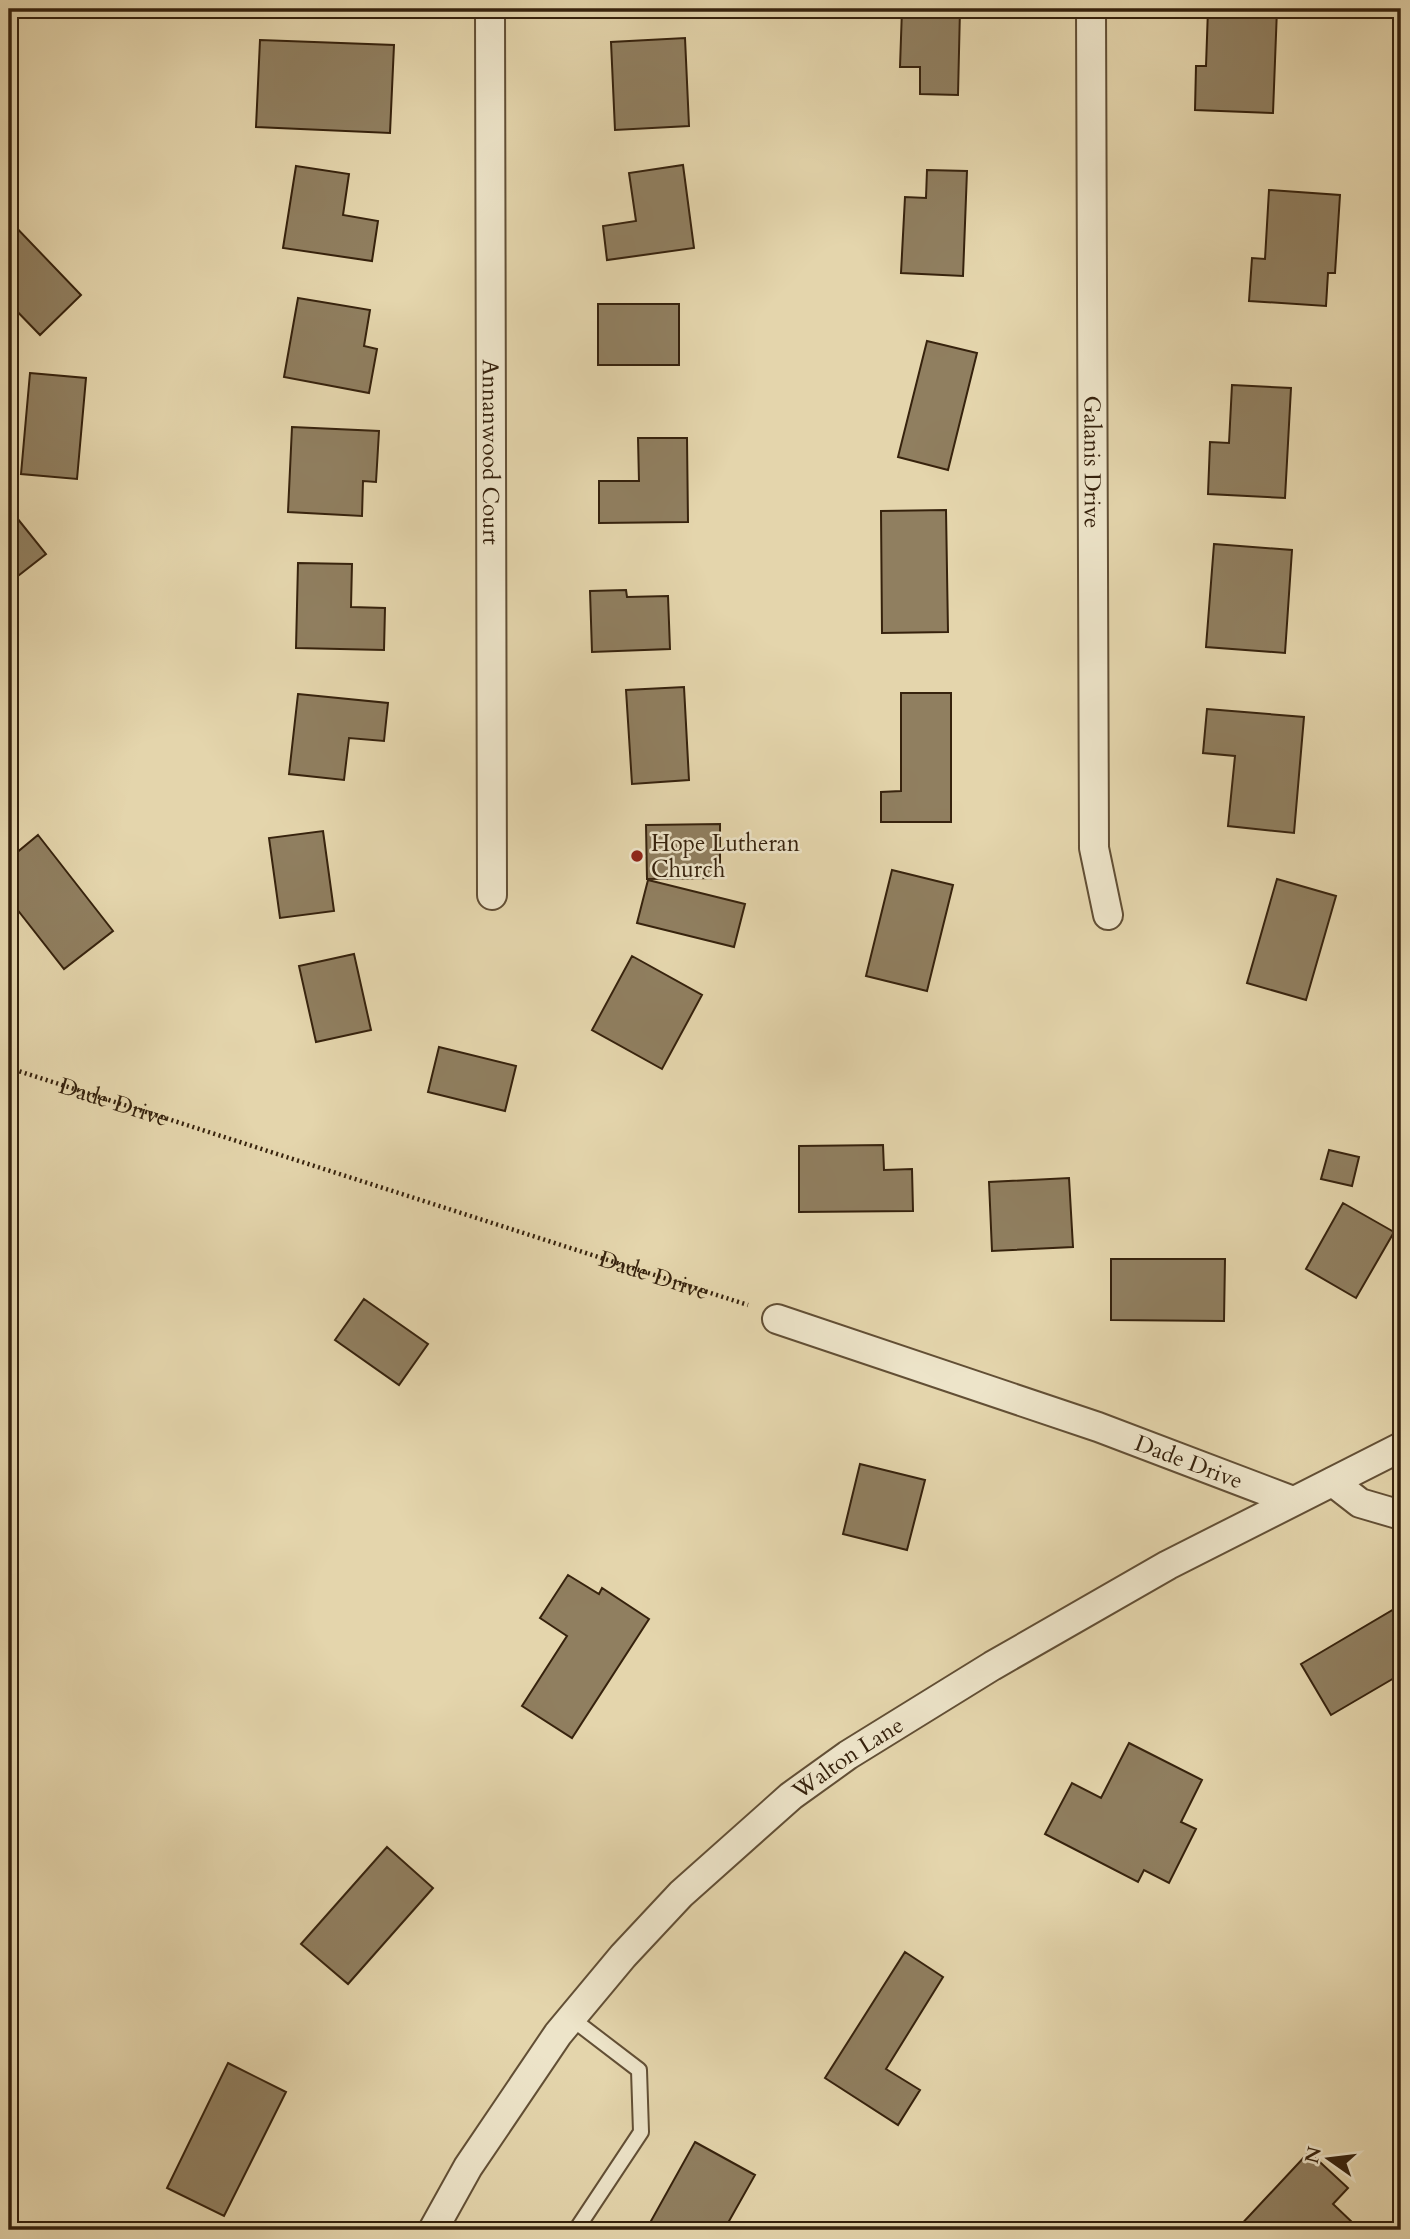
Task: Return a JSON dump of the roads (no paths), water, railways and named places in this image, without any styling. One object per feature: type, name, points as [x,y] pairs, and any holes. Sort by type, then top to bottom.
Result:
[{"type":"street","name":"Annanwood Court","points":[[490,9],[492,895]]},
{"type":"street","name":"Galanis Drive","points":[[1091,9],[1094,848],[1108,915]]},
{"type":"street","name":"Dade Drive","points":[[777,1319],[1098,1427],[1293,1501]]},
{"type":"street","name":"Walton Lane","points":[[433,2230],[468,2167],[571,2018],[623,1956],[681,1894],[791,1796],[848,1755],[992,1666],[1168,1565],[1401,1447]]},
{"type":"street","points":[[1333,1482],[1360,1503],[1401,1515]]},
{"type":"lane","points":[[571,2018],[639,2070],[641,2132],[576,2230]]},
{"type":"place","name":"Hope Lutheran Church","points":[[637,856]]}]
